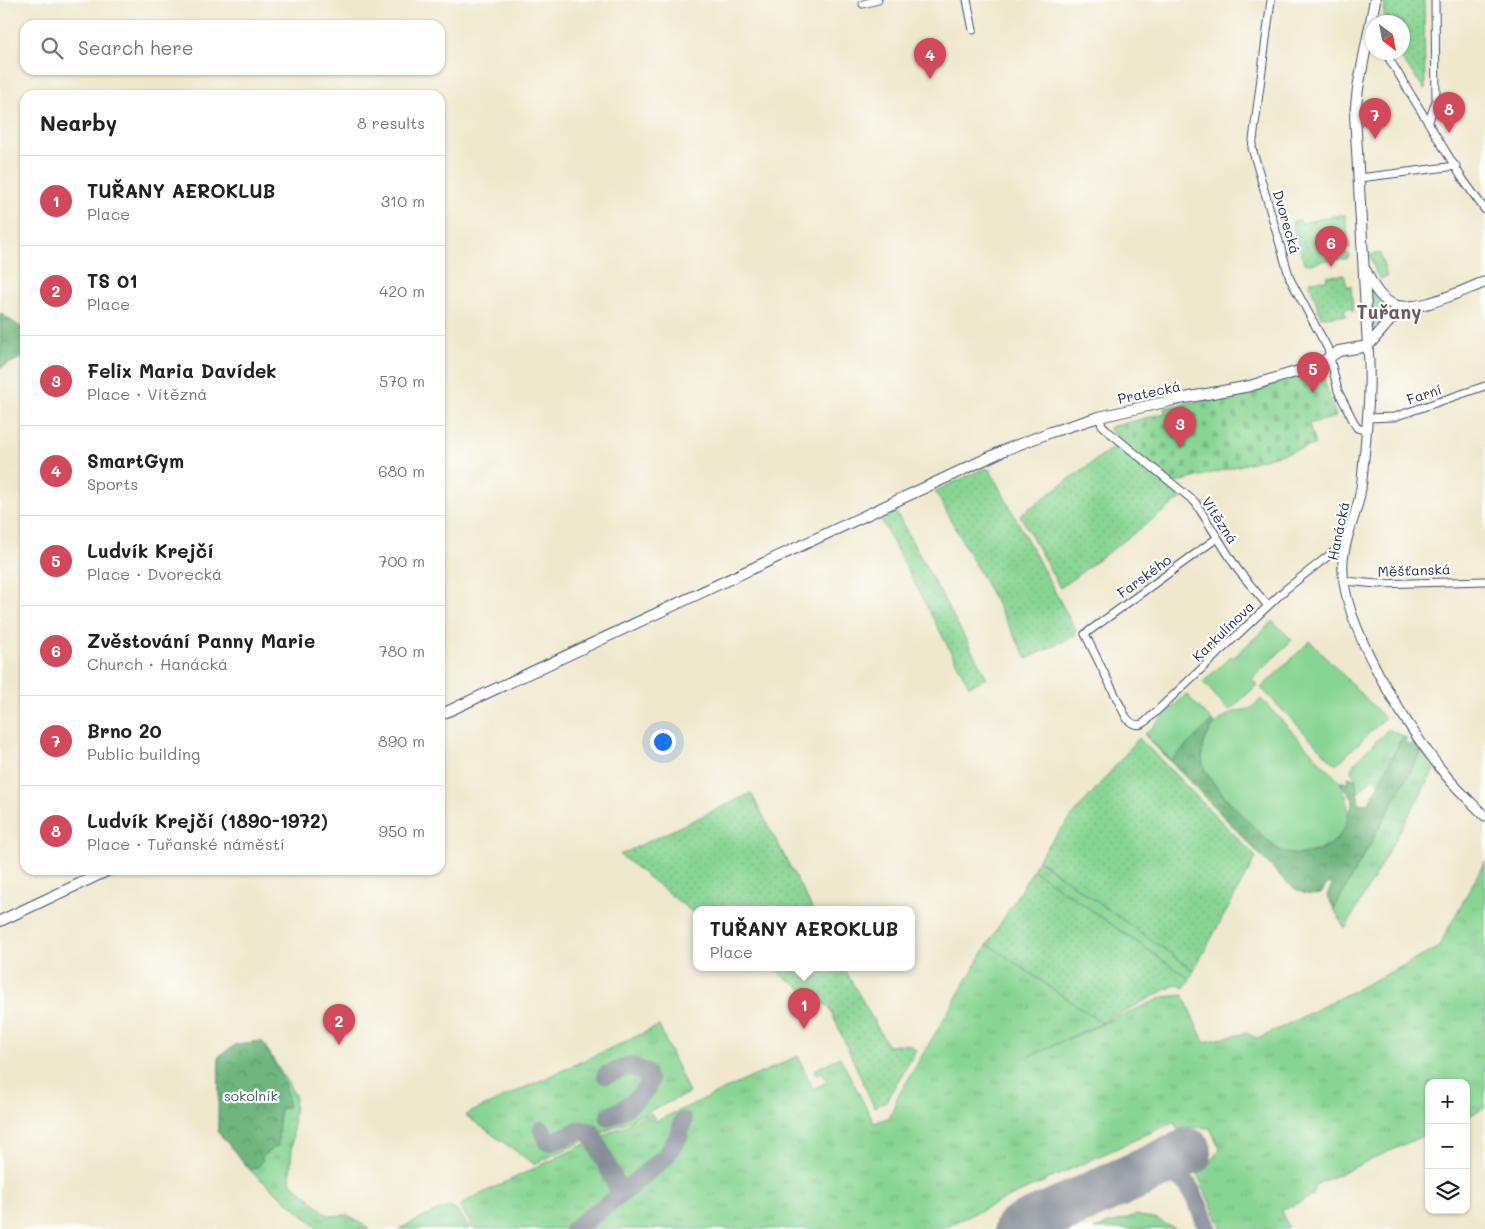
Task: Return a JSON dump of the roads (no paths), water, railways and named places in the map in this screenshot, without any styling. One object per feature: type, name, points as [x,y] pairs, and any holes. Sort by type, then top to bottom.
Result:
[{"type":"main road","name":"Hanácká","points":[[1374,15],[1376,0]]},
{"type":"main road","name":"Hanácká","points":[[1365,60],[1355,115],[1368,346]]},
{"type":"main road","name":"Hanácká","points":[[1363,265],[1371,283],[1385,299],[1398,306],[1412,306]]},
{"type":"main road","points":[[1368,346],[1392,318],[1412,306],[1430,302],[1485,282]]},
{"type":"main road","name":"Pratecká","points":[[445,713],[1014,446],[1050,432],[1099,417],[1168,401],[1250,386],[1318,364],[1339,350],[1368,346]]},
{"type":"main road","points":[[0,921],[98,875]]},
{"type":"street","points":[[863,4],[878,0]]},
{"type":"street","points":[[967,0],[973,30]]},
{"type":"street","name":"Dvorecká","points":[[1271,0],[1252,148],[1290,279],[1326,345],[1341,400],[1357,428],[1366,431]]},
{"type":"street","points":[[1429,121],[1436,101],[1435,0]]},
{"type":"street","points":[[1391,60],[1485,210]]},
{"type":"street","points":[[1359,178],[1456,166]]},
{"type":"street","name":"Hanácká","points":[[1368,346],[1368,418],[1360,493],[1343,561],[1348,600],[1368,652],[1386,687],[1414,732],[1435,761],[1485,816]]},
{"type":"street","name":"Farní","points":[[1368,418],[1394,417],[1485,386]]},
{"type":"street","name":"Vítězná","points":[[1099,417],[1102,425],[1109,432],[1196,502],[1238,570],[1268,606]]},
{"type":"street","name":"Farského","points":[[1138,725],[1127,718],[1085,634],[1217,538]]},
{"type":"street","name":"Karkulínova","points":[[1138,725],[1144,723],[1300,577],[1346,545]]},
{"type":"street","points":[[1327,557],[1343,561]]},
{"type":"street","name":"Měšťanská","points":[[1345,581],[1377,584],[1485,581]]},
{"type":"place","name":"SmartGym","points":[[930,79]]},
{"type":"place","name":"Ludvík Krejčí (1890-1972)","points":[[1449,133]]},
{"type":"place","name":"Brno 20","points":[[1375,139]]},
{"type":"place","name":"Zvěstování Panny Marie","points":[[1331,267]]},
{"type":"place","name":"Ludvík Krejčí","points":[[1313,393]]},
{"type":"place","name":"Felix Maria Davídek","points":[[1180,448]]},
{"type":"place","name":"TUŘANY AEROKLUB","points":[[804,1029]]},
{"type":"place","name":"TS 01","points":[[339,1045]]},
{"type":"district","name":"Tuřany","points":[[1389,311]]},
{"type":"park label","name":"sokolník","points":[[251,1095]]}]
